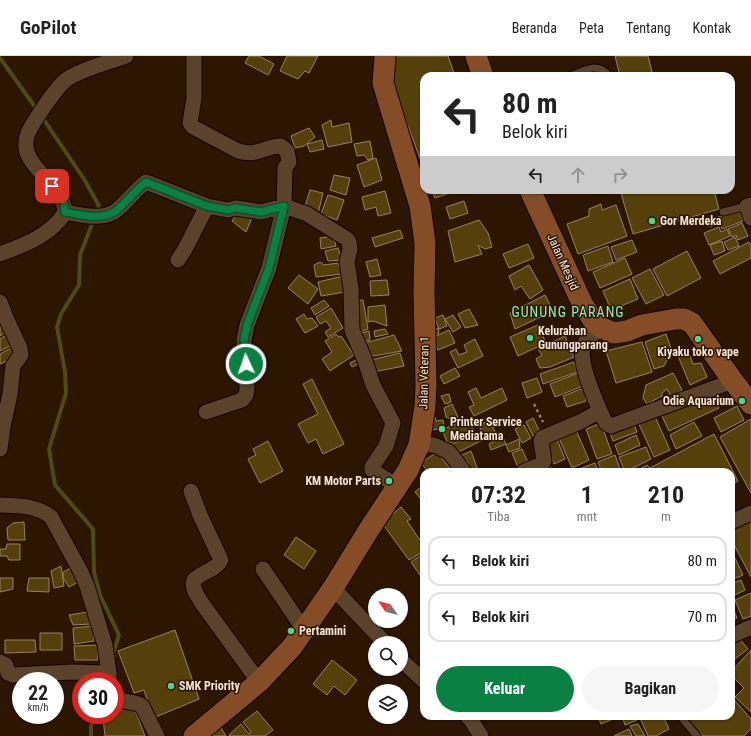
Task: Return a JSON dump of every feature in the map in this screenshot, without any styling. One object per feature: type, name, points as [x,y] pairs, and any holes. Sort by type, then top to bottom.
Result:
[{"type":"street","points":[[0,254],[43,235],[58,223],[65,212],[63,200],[29,157],[26,148],[28,134],[54,92],[59,85],[76,74],[126,56]]},
{"type":"street","points":[[194,56],[194,98],[190,123],[198,131],[244,153],[251,154],[279,146],[285,148],[289,162],[285,168],[284,206],[269,268],[247,325],[244,340],[247,388],[246,395],[242,400],[206,412]]},
{"type":"street","name":"Jalan Veteran 1","points":[[194,736],[259,682],[285,655],[333,588],[408,470],[419,445],[425,406],[426,385],[424,284],[425,243],[420,206],[383,84],[385,56]]},
{"type":"street","points":[[476,56],[482,72]]},
{"type":"street","points":[[65,212],[102,215],[116,211],[146,182],[207,206],[228,210],[236,208],[261,212],[284,206],[307,214],[344,237],[349,242],[350,252],[347,262],[351,288],[352,330],[364,358],[373,385],[392,423],[386,446],[372,467],[372,470],[398,486]]},
{"type":"street","name":"Jalan Mesjid","points":[[532,194],[582,304],[594,322],[602,328]]},
{"type":"street","points":[[178,260],[207,206]]},
{"type":"street","points":[[0,302],[20,348],[21,355],[13,366],[10,394],[0,449]]},
{"type":"street","points":[[733,381],[611,426],[606,423],[600,411],[583,362],[583,346],[590,336],[602,328],[614,333],[627,331],[642,325],[684,319],[692,323],[751,404]]},
{"type":"street","points":[[532,468],[542,464],[544,461],[541,441],[542,438],[600,411]]},
{"type":"street","points":[[419,445],[434,445],[449,452],[461,468]]},
{"type":"street","points":[[191,491],[200,515],[221,560],[219,564],[194,580],[194,590],[201,602],[259,682]]},
{"type":"street","points":[[0,505],[29,507],[43,511],[51,517],[87,586],[105,645],[108,672]]},
{"type":"street","points":[[735,520],[751,513]]},
{"type":"street","points":[[262,569],[304,630]]},
{"type":"street","points":[[333,588],[378,636]]},
{"type":"street","points":[[735,634],[751,627]]},
{"type":"street","points":[[0,662],[6,665],[8,673],[13,675],[72,672]]},
{"type":"street","points":[[408,666],[420,677]]},
{"type":"street","points":[[124,702],[138,703],[142,706],[157,736]]},
{"type":"street","points":[[473,720],[481,736]]},
{"type":"lane","points":[[582,72],[594,68],[605,72]]},
{"type":"lane","points":[[723,212],[750,210]]},
{"type":"lane","points":[[683,720],[696,736]]},
{"type":"path","points":[[534,404],[549,435]]},
{"type":"building","points":[[249,56],[259,56],[274,64],[268,75],[245,63]]},
{"type":"building","points":[[287,56],[318,56],[309,73],[305,71],[298,79],[280,71]]},
{"type":"building","points":[[391,56],[448,56],[454,72],[420,72],[420,158],[388,73]]},
{"type":"building","points":[[615,56],[648,56],[652,72],[619,72]]},
{"type":"building","points":[[331,120],[332,127],[349,123],[352,142],[328,147],[322,125]]},
{"type":"building","points":[[309,128],[315,137],[304,146],[295,148],[291,136]]},
{"type":"building","points":[[322,140],[324,149],[310,152],[307,144]]},
{"type":"building","points":[[370,141],[373,158],[368,160],[364,155],[357,156],[354,144]]},
{"type":"building","points":[[376,158],[382,180],[364,187],[357,165]]},
{"type":"building","points":[[334,175],[350,178],[346,195],[330,190]]},
{"type":"building","points":[[310,190],[323,193],[318,214],[304,210]]},
{"type":"building","points":[[385,191],[391,213],[378,216],[376,207],[365,210],[362,197]]},
{"type":"building","points":[[434,194],[446,194],[435,198]]},
{"type":"building","name":"Gor Merdeka","points":[[621,194],[715,194],[719,209],[633,234]]},
{"type":"building","points":[[328,195],[344,200],[337,220],[321,214]]},
{"type":"building","points":[[464,201],[468,213],[450,219],[446,207]]},
{"type":"building","points":[[601,204],[602,210],[616,205],[627,236],[578,254],[567,224],[589,216],[589,209]]},
{"type":"building","points":[[239,210],[254,213],[246,232],[232,221]]},
{"type":"building","points":[[740,210],[743,221],[722,229],[718,217]]},
{"type":"building","points":[[715,218],[717,224],[711,227],[708,221]]},
{"type":"building","points":[[479,220],[488,233],[492,247],[485,249],[478,245],[482,254],[455,262],[448,231]]},
{"type":"building","points":[[742,223],[748,236],[738,240],[736,235],[732,237],[728,229]]},
{"type":"building","points":[[719,227],[721,232],[727,229],[730,236],[709,245],[704,233]]},
{"type":"building","points":[[400,230],[403,238],[375,247],[372,238]]},
{"type":"building","points":[[333,236],[336,246],[321,249],[320,238]]},
{"type":"building","points":[[735,237],[739,246],[728,250],[724,242]]},
{"type":"building","points":[[632,240],[637,252],[616,260],[611,247]]},
{"type":"building","points":[[722,241],[725,251],[714,255],[710,245]]},
{"type":"building","points":[[749,242],[751,245],[751,258],[720,274],[713,261]]},
{"type":"building","points":[[528,244],[534,258],[509,268],[503,254]]},
{"type":"building","points":[[608,246],[613,262],[588,271],[583,255]]},
{"type":"building","points":[[338,248],[342,260],[328,261],[325,251]]},
{"type":"building","points":[[687,251],[701,278],[667,296],[653,269]]},
{"type":"building","points":[[625,258],[632,274],[600,288],[593,272]]},
{"type":"building","points":[[377,259],[381,275],[370,277],[366,262]]},
{"type":"building","points":[[320,262],[324,265],[338,263],[342,274],[316,277],[314,265]]},
{"type":"building","points":[[529,265],[543,290],[530,299],[521,286],[515,290],[509,276]]},
{"type":"building","points":[[650,269],[664,295],[646,304],[632,278]]},
{"type":"building","points":[[299,275],[318,289],[308,304],[288,288]]},
{"type":"building","points":[[343,276],[345,292],[321,296],[318,282]]},
{"type":"building","points":[[630,279],[638,299],[611,310],[603,291]]},
{"type":"building","points":[[387,280],[389,295],[371,296],[370,281]]},
{"type":"building","points":[[545,295],[553,311],[515,329],[510,313]]},
{"type":"building","points":[[324,300],[329,306],[315,315],[311,308]]},
{"type":"building","points":[[363,300],[368,329],[360,332],[353,301]]},
{"type":"building","points":[[385,305],[387,326],[373,321],[368,322],[368,307]]},
{"type":"building","points":[[331,308],[343,328],[328,337],[325,332],[331,328],[326,321],[320,324],[316,317]]},
{"type":"building","points":[[469,309],[478,325],[465,328],[458,314]]},
{"type":"building","points":[[304,314],[307,319],[312,318],[318,326],[305,333],[296,319]]},
{"type":"building","points":[[443,315],[447,326],[439,329],[435,318]]},
{"type":"building","points":[[453,315],[461,327],[453,332],[445,319]]},
{"type":"building","points":[[0,320],[8,331],[0,336]]},
{"type":"building","points":[[538,325],[546,343],[518,356],[510,337]]},
{"type":"building","points":[[438,328],[439,333],[432,336],[431,331]]},
{"type":"building","points":[[385,329],[388,334],[375,337],[374,331]]},
{"type":"building","points":[[449,330],[455,343],[438,350],[432,338]]},
{"type":"building","points":[[369,331],[370,340],[360,342],[359,334]]},
{"type":"building","points":[[8,334],[14,344],[0,351],[0,339]]},
{"type":"building","points":[[336,334],[339,337],[341,336],[354,355],[330,371],[322,359],[332,352],[325,341]]},
{"type":"building","points":[[666,334],[672,351],[664,366],[654,369],[645,342]]},
{"type":"building","points":[[394,335],[402,351],[373,356],[361,344]]},
{"type":"building","points":[[565,336],[574,357],[550,367],[540,368],[536,359],[542,355],[538,349]]},
{"type":"building","points":[[475,339],[483,356],[458,368],[450,352],[456,349],[459,355],[467,352],[464,345]]},
{"type":"building","points":[[642,342],[652,372],[616,383],[606,351]]},
{"type":"building","points":[[13,347],[17,357],[0,364],[0,354]]},
{"type":"building","points":[[688,351],[693,364],[701,363],[707,377],[690,385],[678,356]]},
{"type":"building","points":[[400,353],[404,366],[373,372],[371,360]]},
{"type":"building","points":[[358,359],[360,363],[352,367],[350,363]]},
{"type":"building","points":[[574,362],[577,372],[543,384],[540,374]]},
{"type":"building","points":[[455,368],[460,376],[444,384],[440,376]]},
{"type":"building","points":[[578,373],[583,386],[555,397],[550,384]]},
{"type":"building","points":[[673,373],[682,390],[672,398],[667,389],[662,393],[662,396],[647,404],[643,398],[646,385]]},
{"type":"building","points":[[537,378],[542,392],[527,398],[522,383]]},
{"type":"building","points":[[312,379],[344,444],[323,454],[316,439],[308,443],[298,424],[318,414],[303,384]]},
{"type":"building","points":[[476,388],[481,398],[502,388],[507,400],[474,416],[469,407],[474,405],[468,392]]},
{"type":"building","points":[[584,388],[586,401],[567,407],[563,396]]},
{"type":"building","points":[[711,391],[719,408],[669,431],[661,414]]},
{"type":"building","points":[[449,394],[451,402],[445,404],[441,396]]},
{"type":"building","points":[[452,404],[458,417],[453,420],[446,417],[444,408]]},
{"type":"building","points":[[737,406],[744,420],[721,432],[714,418]]},
{"type":"building","points":[[653,412],[670,450],[654,457],[637,420]]},
{"type":"building","points":[[435,417],[436,421],[443,420],[444,428],[426,431],[424,419]]},
{"type":"building","points":[[468,418],[474,431],[448,444],[442,430]]},
{"type":"building","points":[[533,418],[540,432],[533,436],[526,422]]},
{"type":"building","points":[[751,419],[751,493],[720,437]]},
{"type":"building","points":[[490,420],[496,434],[484,438],[479,425]]},
{"type":"building","points":[[633,421],[637,432],[613,441],[609,430]]},
{"type":"building","points":[[694,422],[702,436],[676,449],[670,435]]},
{"type":"building","points":[[601,423],[612,454],[597,459],[586,429]]},
{"type":"building","points":[[524,425],[531,438],[522,443],[515,429]]},
{"type":"building","points":[[576,430],[589,460],[572,468],[559,438]]},
{"type":"building","points":[[477,433],[481,441],[456,453],[452,444]]},
{"type":"building","points":[[714,434],[731,468],[650,468]]},
{"type":"building","points":[[636,435],[640,445],[619,455],[615,445]]},
{"type":"building","points":[[503,437],[506,444],[491,450],[489,444]]},
{"type":"building","points":[[556,437],[565,459],[554,464],[545,442]]},
{"type":"building","points":[[519,439],[520,448],[509,452],[506,445]]},
{"type":"building","points":[[268,441],[283,471],[260,483],[248,459],[256,455],[253,449]]},
{"type":"building","points":[[646,447],[651,459],[633,468],[623,468],[619,457]]},
{"type":"building","points":[[522,449],[529,465],[523,468],[518,468],[512,453]]},
{"type":"building","points":[[471,451],[477,468],[470,468],[467,461],[462,463],[460,456]]},
{"type":"building","points":[[437,452],[450,468],[425,468],[421,463]]},
{"type":"building","points":[[615,455],[620,468],[600,468],[598,462]]},
{"type":"building","points":[[595,463],[597,468],[582,468]]},
{"type":"building","points":[[647,465],[650,468],[641,468]]},
{"type":"building","points":[[735,475],[738,481],[735,483]]},
{"type":"building","points":[[420,488],[420,498],[415,492]]},
{"type":"building","points":[[401,507],[411,519],[407,521],[420,540],[420,553],[409,560],[382,523]]},
{"type":"building","points":[[751,517],[751,577],[735,547],[735,525]]},
{"type":"building","points":[[24,522],[25,540],[8,540],[7,528],[13,523]]},
{"type":"building","points":[[296,537],[316,551],[304,569],[284,555]]},
{"type":"building","points":[[7,544],[20,544],[20,560],[9,560],[7,556],[0,556],[0,549],[6,549]]},
{"type":"building","points":[[420,556],[420,575],[411,562]]},
{"type":"building","points":[[735,558],[743,575],[735,578]]},
{"type":"building","points":[[61,566],[64,586],[54,588],[51,571]]},
{"type":"building","points":[[73,567],[78,582],[69,587],[63,578],[63,572]]},
{"type":"building","points":[[0,578],[13,578],[13,589],[0,592]]},
{"type":"building","points":[[29,578],[49,578],[49,592],[27,591]]},
{"type":"building","points":[[741,580],[745,590],[735,595],[735,582]]},
{"type":"building","points":[[751,593],[751,616],[743,619],[735,600]]},
{"type":"building","points":[[88,612],[91,624],[73,625],[69,615]]},
{"type":"building","points":[[93,626],[94,641],[74,644],[73,628]]},
{"type":"building","points":[[175,630],[199,699],[153,718],[144,690],[134,693],[118,651]]},
{"type":"building","points":[[40,633],[62,633],[62,650],[40,650]]},
{"type":"building","points":[[738,637],[748,649],[735,659],[735,638]]},
{"type":"building","points":[[5,640],[35,640],[36,652],[5,653]]},
{"type":"building","points":[[98,645],[98,660],[75,660],[74,646]]},
{"type":"building","points":[[751,650],[751,712],[735,697],[744,688],[735,679],[735,668]]},
{"type":"building","points":[[332,660],[357,680],[345,695],[334,686],[327,695],[313,684]]},
{"type":"building","points":[[735,701],[751,719],[751,729],[744,736],[703,736],[687,720],[735,720]]},
{"type":"building","points":[[133,705],[145,736],[105,736],[104,724],[124,724],[124,709]]},
{"type":"building","points":[[257,711],[273,730],[265,736],[229,735],[241,724],[249,734],[251,732],[243,722]]},
{"type":"building","points":[[600,720],[610,720],[601,724]]},
{"type":"building","points":[[623,720],[637,720],[625,725]]},
{"type":"building","points":[[641,720],[665,720],[669,729],[656,736],[648,736]]},
{"type":"building","points":[[638,724],[645,736],[636,736],[630,726]]},
{"type":"building","points":[[221,728],[226,736],[207,736]]},
{"type":"building","points":[[629,729],[632,736],[614,736]]},
{"type":"waterway","points":[[0,58],[38,111]]},
{"type":"waterway","points":[[42,117],[84,179],[99,206],[96,213]]},
{"type":"waterway","points":[[94,219],[80,255],[79,285],[61,314],[57,327],[65,372],[66,393],[49,449],[55,485],[93,529],[94,572],[100,595],[119,635],[113,654],[114,656]]},
{"type":"waterway","points":[[91,736],[92,724]]},
{"type":"place","name":"Gor Merdeka","points":[[652,221]]},
{"type":"place","name":"Kelurahan Gunungparang","points":[[530,338]]},
{"type":"place","name":"Kiyaku toko vape","points":[[698,339]]},
{"type":"place","name":"Odie Aquarium","points":[[742,401]]},
{"type":"place","name":"Printer Service Mediatama","points":[[442,429]]},
{"type":"place","name":"KM Motor Parts","points":[[389,481]]},
{"type":"place","name":"Pertamini","points":[[291,631]]},
{"type":"place","name":"SMK Priority","points":[[171,686]]},
{"type":"district","name":"GUNUNG PARANG","points":[[568,312]]},
{"type":"route","points":[[52,186],[63,200],[65,212],[84,215],[109,215],[116,211],[146,182],[207,206],[228,210],[244,208],[261,212],[284,206],[269,268],[247,325],[244,340],[246,364]]}]
